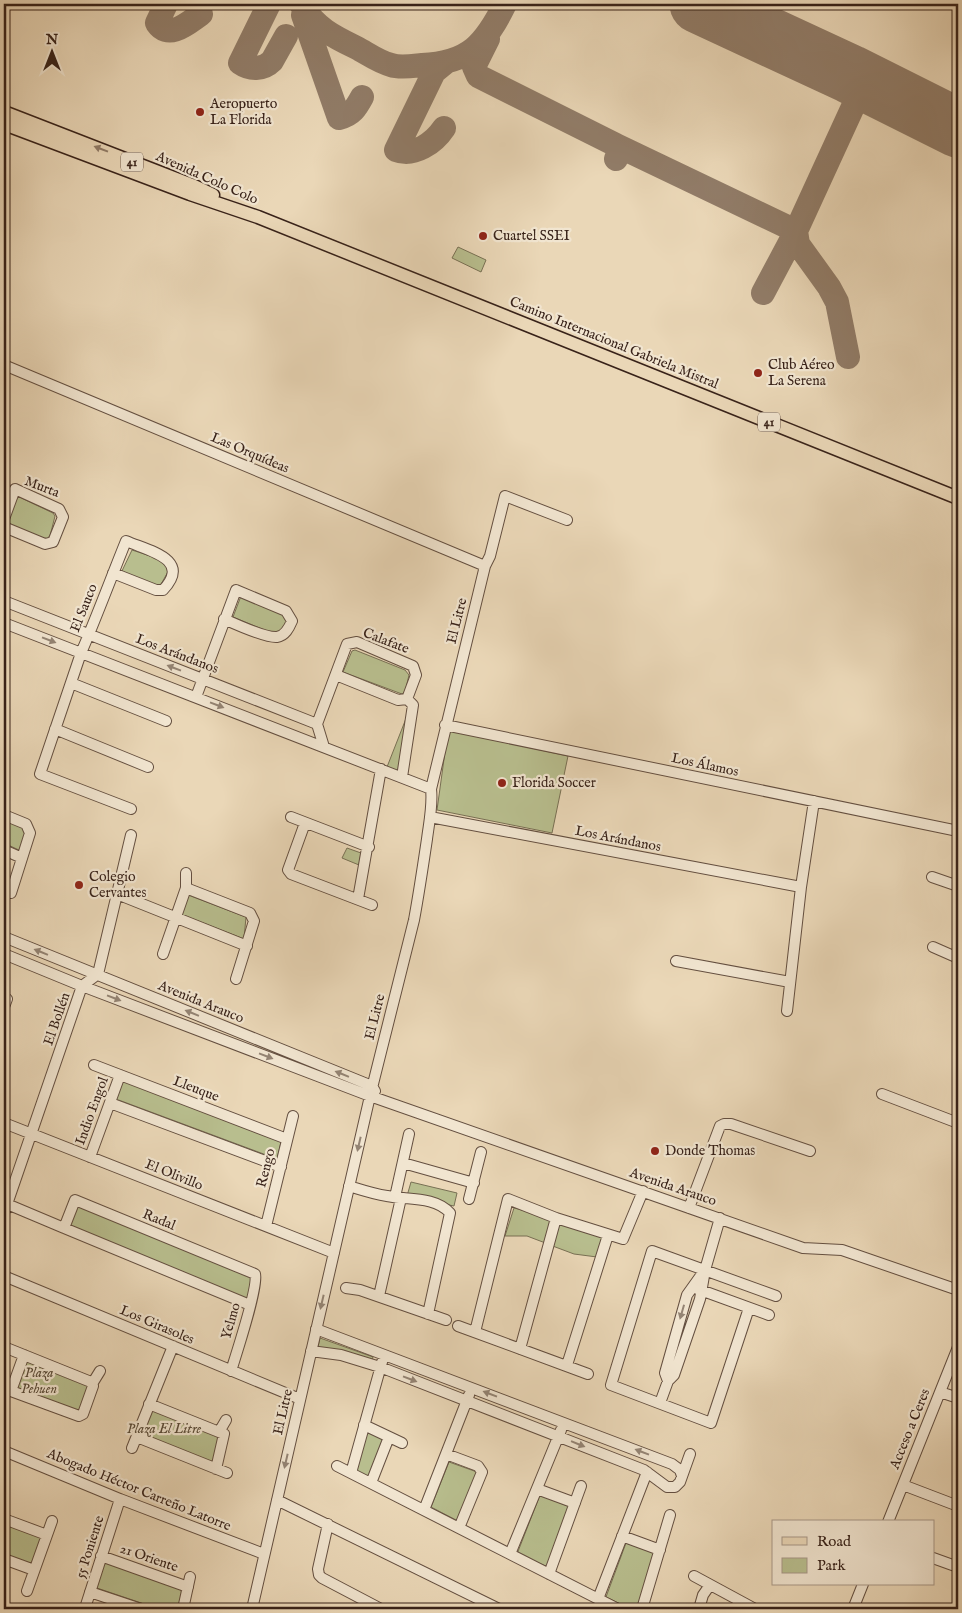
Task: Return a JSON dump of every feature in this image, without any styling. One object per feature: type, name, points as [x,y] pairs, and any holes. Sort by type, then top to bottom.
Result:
[{"type":"main road","name":"Avenida Colo Colo","points":[[4,112],[192,185],[258,217]]},
{"type":"main road","name":"41","points":[[4,124],[190,194],[258,217]]},
{"type":"main road","name":"Camino Internacional Gabriela Mistral","points":[[258,217],[958,498]]},
{"type":"street","name":"Las Orquídeas","points":[[4,365],[485,566]]},
{"type":"street","name":"Murta","points":[[4,519],[15,489],[59,509],[63,517],[53,542],[45,544],[4,527]]},
{"type":"street","name":"El Litre","points":[[255,1608],[264,1554],[349,1186],[414,920],[430,817],[431,788],[445,725],[485,566],[490,556],[505,496],[567,520]]},
{"type":"street","name":"El Sauco","points":[[113,573],[156,590],[163,590],[173,571],[173,566],[168,559],[126,541],[113,573],[89,634],[81,653],[40,774],[131,809]]},
{"type":"street","points":[[196,697],[224,619],[236,590],[286,611],[292,621],[288,630],[279,638],[270,637],[224,619]]},
{"type":"street","name":"Los Arándanos","points":[[4,601],[317,724]]},
{"type":"street","points":[[4,623],[431,788]]},
{"type":"street","name":"Calafate","points":[[317,724],[347,644],[357,642],[413,666],[416,675],[407,699],[413,705],[402,777]]},
{"type":"street","points":[[336,675],[398,700],[407,699]]},
{"type":"street","points":[[70,684],[166,721]]},
{"type":"street","points":[[317,724],[324,747]]},
{"type":"street","name":"Los Álamos","points":[[445,725],[958,831]]},
{"type":"street","points":[[55,729],[148,767]]},
{"type":"street","points":[[358,899],[369,847],[381,769]]},
{"type":"street","points":[[787,1011],[800,887],[814,801]]},
{"type":"street","points":[[4,815],[26,824],[30,833],[11,893]]},
{"type":"street","points":[[291,817],[369,847]]},
{"type":"street","name":"Los Arándanos","points":[[430,817],[800,887]]},
{"type":"street","points":[[305,823],[288,870],[291,874],[372,905]]},
{"type":"street","points":[[98,974],[131,835]]},
{"type":"street","points":[[4,850],[22,858]]},
{"type":"street","points":[[163,954],[186,888],[186,873]]},
{"type":"street","points":[[932,877],[958,886]]},
{"type":"street","points":[[186,888],[250,913],[254,921],[236,979]]},
{"type":"street","points":[[117,894],[246,946]]},
{"type":"street","name":"Avenida Arauco","points":[[4,937],[98,974],[371,1091],[381,1100],[803,1248],[842,1250],[958,1290]]},
{"type":"street","points":[[933,947],[958,958]]},
{"type":"street","name":"Avenida Arauco","points":[[4,954],[82,986],[371,1091]]},
{"type":"street","points":[[676,961],[790,982]]},
{"type":"street","name":"El Bollén","points":[[5,1209],[82,986],[98,974]]},
{"type":"street","name":"Lleuque","points":[[94,1065],[287,1139]]},
{"type":"street","name":"Indio Engol","points":[[90,1157],[120,1075]]},
{"type":"street","points":[[882,1094],[958,1123]]},
{"type":"street","points":[[110,1102],[281,1167]]},
{"type":"street","name":"Rengo","points":[[266,1226],[293,1116]]},
{"type":"street","name":"El Olivillo","points":[[4,1123],[334,1253]]},
{"type":"street","points":[[689,1208],[720,1126],[724,1124],[731,1124],[810,1151]]},
{"type":"street","points":[[379,1296],[398,1198],[402,1163],[409,1134]]},
{"type":"street","points":[[469,1199],[481,1152]]},
{"type":"street","points":[[402,1163],[474,1183]]},
{"type":"street","points":[[349,1186],[398,1198],[423,1200],[445,1208],[450,1212],[428,1314]]},
{"type":"street","points":[[475,1332],[508,1199],[556,1218],[623,1240],[643,1191]]},
{"type":"street","name":"Radal","points":[[64,1228],[75,1200],[255,1274],[257,1279]]},
{"type":"street","points":[[5,1209],[64,1228],[250,1305]]},
{"type":"street","points":[[520,1349],[556,1218]]},
{"type":"street","points":[[660,1403],[668,1381],[674,1375],[700,1299],[697,1288],[705,1270],[720,1218]]},
{"type":"street","points":[[567,1365],[608,1235]]},
{"type":"street","points":[[749,1308],[711,1423],[612,1385],[652,1251],[776,1296]]},
{"type":"street","name":"Los Girasoles","points":[[4,1276],[300,1399]]},
{"type":"street","name":"Yelmo","points":[[231,1370],[257,1279]]},
{"type":"street","points":[[346,1288],[379,1296],[446,1320]]},
{"type":"street","points":[[697,1288],[769,1315]]},
{"type":"street","points":[[458,1326],[588,1374]]},
{"type":"street","points":[[316,1329],[672,1464],[680,1470],[682,1476]]},
{"type":"street","points":[[132,1448],[173,1346]]},
{"type":"street","points":[[4,1347],[91,1382],[93,1385]]},
{"type":"street","name":"Acceso a Ceres","points":[[889,1520],[958,1347]]},
{"type":"street","points":[[311,1351],[341,1355],[380,1367],[467,1400],[646,1472],[667,1487],[675,1487],[680,1482],[690,1454]]},
{"type":"street","points":[[351,1473],[384,1354]]},
{"type":"street","points":[[24,1355],[11,1391],[79,1416],[83,1414],[100,1371]]},
{"type":"street","points":[[424,1510],[473,1388]]},
{"type":"street","points":[[940,1392],[958,1398]]},
{"type":"street","points":[[149,1404],[222,1433]]},
{"type":"street","points":[[216,1469],[226,1420]]},
{"type":"street","points":[[510,1554],[564,1423]]},
{"type":"street","points":[[364,1425],[402,1443]]},
{"type":"street","points":[[137,1437],[227,1473]]},
{"type":"street","points":[[371,1483],[389,1437]]},
{"type":"street","name":"Abogado Héctor Carreño Latorre","points":[[4,1451],[120,1499],[264,1554]]},
{"type":"street","points":[[446,1454],[478,1466],[482,1472],[459,1528]]},
{"type":"street","points":[[337,1466],[618,1609]]},
{"type":"street","points":[[598,1599],[646,1472]]},
{"type":"street","points":[[903,1485],[958,1506]]},
{"type":"street","points":[[549,1574],[581,1486]]},
{"type":"street","points":[[536,1490],[575,1503]]},
{"type":"street","name":"55 Poniente","points":[[86,1605],[120,1499]]},
{"type":"street","points":[[277,1500],[499,1609]]},
{"type":"street","points":[[642,1609],[670,1515]]},
{"type":"street","points":[[4,1519],[46,1535]]},
{"type":"street","points":[[27,1591],[52,1521]]},
{"type":"street","points":[[328,1524],[318,1569],[319,1575],[381,1609]]},
{"type":"street","points":[[622,1536],[660,1550]]},
{"type":"street","name":"21 Oriente","points":[[102,1556],[189,1582],[183,1609]]},
{"type":"street","points":[[934,1558],[958,1567]]},
{"type":"street","points":[[4,1559],[34,1570]]},
{"type":"street","points":[[694,1576],[754,1609]]},
{"type":"street","points":[[699,1609],[703,1595],[710,1585]]},
{"type":"street","points":[[853,1609],[862,1586]]},
{"type":"street","points":[[90,1592],[141,1609]]},
{"type":"green space","points":[[458,247],[486,260],[481,272],[452,258]]},
{"type":"green space","points":[[17,496],[53,513],[55,516],[50,536],[46,539],[6,524]]},
{"type":"green space","points":[[132,550],[165,561],[169,570],[160,586],[156,587],[121,573]]},
{"type":"green space","points":[[241,596],[284,615],[287,621],[285,628],[274,634],[233,617]]},
{"type":"green space","points":[[355,650],[405,670],[409,675],[405,692],[402,694],[343,672],[352,651]]},
{"type":"green space","points":[[407,716],[401,772],[387,767]]},
{"type":"green space","name":"Florida Soccer","points":[[448,730],[568,756],[552,833],[437,810]]},
{"type":"green space","points":[[4,820],[22,826],[25,832],[21,851],[4,843]]},
{"type":"green space","points":[[347,848],[361,853],[359,865],[342,858]]},
{"type":"green space","points":[[188,895],[246,917],[244,939],[180,914]]},
{"type":"green space","points":[[123,1081],[281,1142],[277,1159],[116,1099]]},
{"type":"green space","points":[[411,1182],[457,1193],[454,1206],[407,1196]]},
{"type":"green space","points":[[78,1202],[254,1277],[248,1301],[69,1227]]},
{"type":"green space","points":[[514,1208],[555,1218],[548,1244],[527,1236],[505,1236]]},
{"type":"green space","points":[[557,1219],[604,1234],[597,1257],[574,1254],[550,1245]]},
{"type":"green space","points":[[320,1338],[373,1357],[372,1361],[318,1347]]},
{"type":"green space","name":"Plaza Pehuen","points":[[28,1360],[87,1383],[91,1388],[78,1413],[18,1390],[24,1363]]},
{"type":"green space","name":"Plaza El Litre","points":[[155,1409],[218,1435],[220,1439],[214,1461],[211,1463],[143,1437],[142,1433],[150,1410]]},
{"type":"green space","points":[[367,1431],[384,1439],[368,1477],[356,1470]]},
{"type":"green space","points":[[449,1462],[477,1472],[458,1521],[431,1507]]},
{"type":"green space","points":[[540,1495],[570,1507],[548,1567],[517,1554]]},
{"type":"green space","points":[[4,1522],[39,1534],[42,1539],[34,1562],[29,1565],[4,1557]]},
{"type":"green space","points":[[626,1543],[655,1553],[638,1609],[631,1609],[606,1597]]},
{"type":"green space","points":[[108,1562],[180,1588],[182,1593],[178,1609],[159,1609],[97,1588],[96,1583],[102,1563]]},
{"type":"taxiway","points":[[166,4],[157,23],[167,30],[179,28],[201,14]]},
{"type":"taxiway","points":[[269,4],[240,63],[256,68],[265,66],[272,61],[286,36]]},
{"type":"taxiway","points":[[301,4],[313,19],[332,35],[382,62],[402,67],[452,60],[474,49],[490,30],[505,4]]},
{"type":"taxiway","points":[[303,15],[339,118],[353,110],[362,97]]},
{"type":"taxiway","points":[[488,39],[474,67],[478,76],[616,145],[619,150],[616,159]]},
{"type":"taxiway","points":[[444,128],[435,139],[423,147],[410,152],[396,150],[434,72],[445,63]]},
{"type":"taxiway","points":[[850,74],[857,87],[857,98]]},
{"type":"taxiway","points":[[763,293],[796,231],[857,98],[865,90],[880,89]]},
{"type":"taxiway","points":[[619,148],[616,145],[796,231],[798,244],[829,287],[837,302],[848,357]]},
{"type":"runway","points":[[699,4],[850,74],[958,128]]},
{"type":"place","name":"Aeropuerto La Florida","points":[[200,112]]},
{"type":"place","name":"Cuartel SSEI","points":[[483,236]]},
{"type":"place","name":"Club Aéreo La Serena","points":[[758,373]]},
{"type":"place","name":"Florida Soccer","points":[[502,783]]},
{"type":"place","name":"Colegio Cervantes","points":[[79,885]]},
{"type":"place","name":"Donde Thomas","points":[[655,1151]]}]
